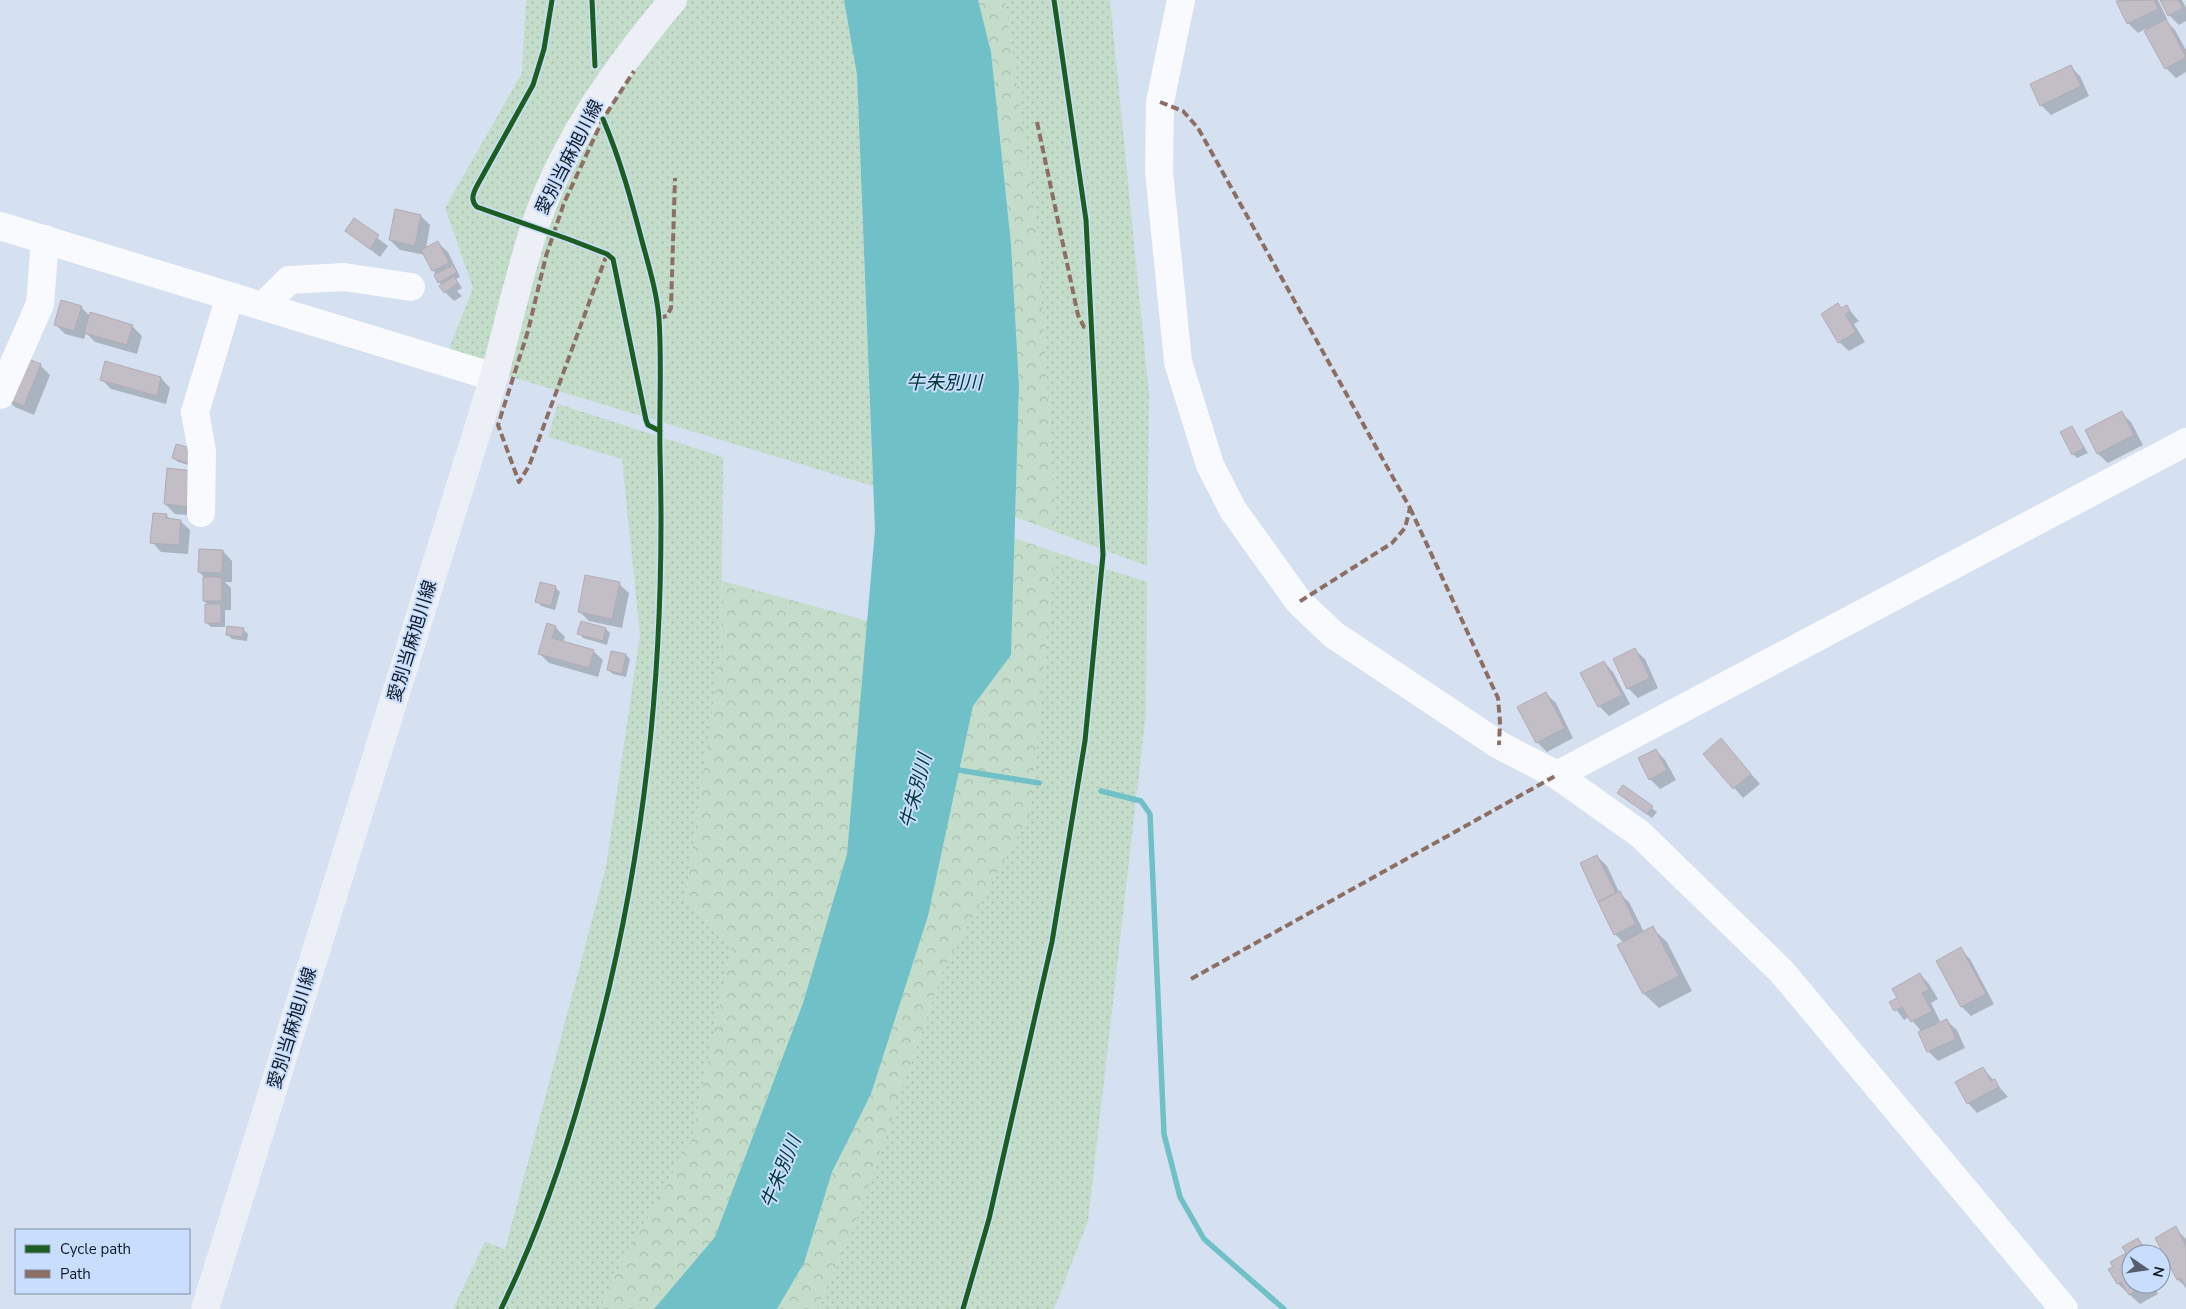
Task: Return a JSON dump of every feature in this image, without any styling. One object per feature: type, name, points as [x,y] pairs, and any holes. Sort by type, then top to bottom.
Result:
[{"type":"main road","name":"愛別当麻旭川線","points":[[205,1309],[494,378],[536,222],[588,114],[629,52],[673,0]]},
{"type":"street","points":[[1181,0],[1160,102],[1159,172],[1178,362],[1210,465],[1233,510],[1277,574],[1299,602],[1334,635],[1498,745],[1557,775],[1640,834],[1782,972],[2064,1309]]},
{"type":"street","points":[[0,226],[494,378]]},
{"type":"street","points":[[0,394],[40,304],[45,240]]},
{"type":"street","points":[[263,306],[290,280],[344,277],[411,287]]},
{"type":"street","points":[[202,513],[202,451],[196,412],[230,296]]},
{"type":"street","points":[[1557,775],[2186,442]]},
{"type":"green space","points":[[526,0],[844,0],[857,75],[873,486],[446,357],[473,288],[445,208],[522,73]]},
{"type":"green space","points":[[978,0],[1005,0],[1038,238],[1056,532],[1015,517],[1019,386],[1011,244],[991,52]]},
{"type":"green space","points":[[1005,0],[1110,0],[1149,394],[1147,566],[1056,532],[1038,238]]},
{"type":"green space","points":[[558,404],[723,457],[721,652],[685,901],[732,944],[692,1139],[617,1272],[600,1309],[453,1309],[485,1242],[505,1249],[606,867],[640,635],[622,459],[548,437]]},
{"type":"green space","points":[[1014,538],[1055,552],[1030,814],[944,968],[860,1210],[817,1309],[777,1309],[804,1263],[832,1172],[871,1094],[928,916],[973,706],[1011,655]]},
{"type":"green space","points":[[1055,552],[1147,582],[1146,712],[1088,1221],[1054,1309],[817,1309],[860,1210],[944,968],[1030,814]]},
{"type":"green space","points":[[722,581],[868,621],[847,854],[803,1003],[715,1237],[654,1309],[600,1309],[617,1272],[692,1139],[732,944],[685,901],[721,652]]},
{"type":"water","name":"牛朱別川","points":[[844,0],[978,0],[991,52],[1011,244],[1019,386],[1011,655],[973,706],[928,916],[871,1094],[832,1172],[804,1263],[777,1309],[654,1309],[715,1237],[803,1003],[847,854],[875,530],[857,75]]},
{"type":"building","points":[[2154,0],[2158,9],[2127,24],[2116,1]]},
{"type":"building","points":[[2160,0],[2178,0],[2183,8],[2168,16]]},
{"type":"building","points":[[2166,19],[2186,57],[2165,69],[2144,31]]},
{"type":"building","points":[[2071,65],[2081,86],[2040,106],[2030,84]]},
{"type":"building","points":[[395,209],[421,215],[415,246],[389,240]]},
{"type":"building","points":[[354,218],[379,235],[370,249],[345,231]]},
{"type":"building","points":[[438,241],[449,263],[432,271],[421,250]]},
{"type":"building","points":[[453,265],[457,272],[438,283],[434,275]]},
{"type":"building","points":[[454,276],[458,283],[444,293],[439,286]]},
{"type":"building","points":[[61,300],[82,306],[74,331],[54,325]]},
{"type":"building","points":[[1838,303],[1841,308],[1847,305],[1850,311],[1845,314],[1856,332],[1838,343],[1821,314]]},
{"type":"building","points":[[90,312],[133,325],[127,345],[84,333]]},
{"type":"building","points":[[21,356],[41,364],[24,406],[4,398]]},
{"type":"building","points":[[105,361],[161,377],[157,396],[100,380]]},
{"type":"building","points":[[2122,411],[2134,435],[2097,454],[2085,430]]},
{"type":"building","points":[[2072,426],[2084,448],[2072,455],[2060,432]]},
{"type":"building","points":[[176,444],[195,449],[190,464],[172,458]]},
{"type":"building","points":[[167,468],[194,471],[190,507],[164,504]]},
{"type":"building","points":[[153,513],[167,514],[166,518],[181,520],[179,545],[150,543]]},
{"type":"building","points":[[199,549],[223,550],[222,573],[198,572]]},
{"type":"building","points":[[585,575],[620,582],[612,619],[578,612]]},
{"type":"building","points":[[203,577],[222,577],[222,601],[203,601]]},
{"type":"building","points":[[540,582],[556,586],[551,606],[535,602]]},
{"type":"building","points":[[205,604],[221,604],[221,623],[205,623]]},
{"type":"building","points":[[581,621],[606,628],[603,641],[577,634]]},
{"type":"building","points":[[547,623],[556,626],[552,638],[594,650],[589,668],[538,654]]},
{"type":"building","points":[[227,626],[244,628],[242,637],[226,635]]},
{"type":"building","points":[[1635,648],[1650,678],[1627,689],[1613,659]]},
{"type":"building","points":[[611,651],[626,654],[622,674],[607,670]]},
{"type":"building","points":[[1604,661],[1622,695],[1598,707],[1580,673]]},
{"type":"building","points":[[1546,692],[1565,728],[1536,743],[1517,707]]},
{"type":"building","points":[[1721,738],[1751,774],[1733,789],[1703,754]]},
{"type":"building","points":[[1656,749],[1667,770],[1649,780],[1638,758]]},
{"type":"building","points":[[1623,785],[1653,806],[1647,814],[1617,793]]},
{"type":"building","points":[[1597,855],[1616,893],[1598,902],[1580,863]]},
{"type":"building","points":[[1620,891],[1636,924],[1614,935],[1598,902]]},
{"type":"building","points":[[1653,926],[1679,976],[1643,994],[1617,945]]},
{"type":"building","points":[[1961,947],[1986,994],[1961,1007],[1936,961]]},
{"type":"building","points":[[1920,973],[1929,990],[1922,993],[1932,1011],[1911,1022],[1902,1007],[1894,1011],[1889,1002],[1897,998],[1892,989]]},
{"type":"building","points":[[1947,1019],[1956,1039],[1927,1052],[1918,1032]]},
{"type":"building","points":[[1983,1067],[1991,1081],[1995,1079],[1999,1087],[1967,1104],[1955,1082]]},
{"type":"building","points":[[2176,1226],[2186,1246],[2186,1288],[2181,1278],[2177,1280],[2171,1269],[2171,1244],[2158,1244],[2155,1238]]},
{"type":"building","points":[[2138,1238],[2141,1244],[2127,1244]]},
{"type":"building","points":[[2121,1256],[2121,1282],[2117,1284],[2108,1269],[2113,1267],[2110,1262]]},
{"type":"waterway","points":[[952,769],[1039,783]]},
{"type":"waterway","points":[[1101,791],[1141,801],[1150,814],[1164,1134],[1180,1197],[1204,1239],[1284,1309]]},
{"type":"marked path","points":[[607,254],[529,466],[519,482],[498,425],[528,331],[546,256],[564,203],[603,119],[634,71]]},
{"type":"marked path","points":[[1160,102],[1183,111],[1198,128],[1410,508],[1405,528],[1392,543],[1299,602]]},
{"type":"marked path","points":[[1037,122],[1078,315],[1084,327],[1092,330]]},
{"type":"marked path","points":[[659,318],[667,316],[671,308],[675,178]]},
{"type":"marked path","points":[[1410,508],[1498,698],[1499,745]]},
{"type":"marked path","points":[[1191,979],[1557,775]]},
{"type":"cycle path","points":[[552,0],[544,49],[533,85],[476,187],[473,196],[474,202],[477,207],[568,239],[607,254],[613,259],[646,420],[648,425],[660,431]]},
{"type":"cycle path","points":[[592,0],[595,66]]},
{"type":"cycle path","points":[[963,1309],[989,1219],[1052,942],[1085,741],[1103,555],[1086,220],[1054,0]]},
{"type":"cycle path","points":[[501,1309],[529,1248],[564,1153],[611,981],[639,832],[655,682],[661,531],[659,319],[652,280],[634,210],[620,164],[603,119]]}]
